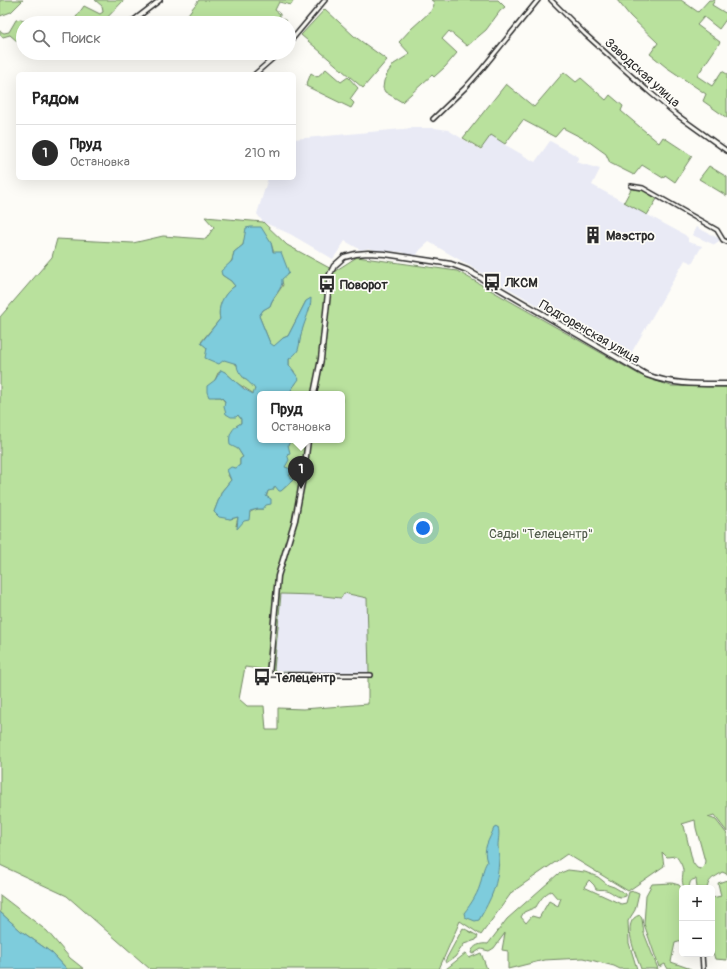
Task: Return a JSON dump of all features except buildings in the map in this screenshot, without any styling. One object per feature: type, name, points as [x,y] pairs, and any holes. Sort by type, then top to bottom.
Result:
[{"type":"street","points":[[139,16],[160,0]]},
{"type":"street","points":[[296,35],[325,0]]},
{"type":"street","points":[[433,119],[478,74],[538,0]]},
{"type":"street","name":"Заводская улица","points":[[551,0],[585,34],[646,89],[677,115],[727,152]]},
{"type":"street","points":[[257,72],[271,60]]},
{"type":"street","points":[[631,186],[643,188],[717,230],[725,242]]},
{"type":"street","name":"Подгоренская улица","points":[[315,391],[320,359],[330,274],[334,266],[344,257],[356,254],[385,254],[451,264],[467,270],[647,375],[672,383],[727,384]]},
{"type":"street","points":[[308,443],[295,520],[278,576],[269,675],[371,675]]},
{"type":"street","points":[[702,957],[703,969]]},
{"type":"shaded area","points":[[413,128],[435,128],[448,130],[481,150],[491,134],[504,144],[535,162],[550,141],[579,157],[576,162],[600,169],[592,185],[685,235],[688,238],[688,242],[702,246],[692,263],[685,260],[630,355],[626,353],[623,354],[429,242],[416,256],[408,255],[402,252],[375,250],[369,248],[361,250],[345,241],[333,259],[290,234],[263,222],[257,214],[267,180],[296,180],[296,139]]},
{"type":"shaded area","points":[[696,227],[720,239],[715,245],[692,235]]},
{"type":"shaded area","name":"Телецентр","points":[[344,593],[367,598],[369,673],[277,672],[274,670],[281,594],[315,595],[340,598]]},
{"type":"green space","points":[[0,0],[23,0],[11,12],[0,16]]},
{"type":"green space","points":[[95,0],[124,0],[109,16],[77,16],[84,6],[100,14],[103,12],[102,6]]},
{"type":"green space","points":[[199,0],[294,0],[291,5],[279,2],[275,10],[280,14],[280,16],[186,16]]},
{"type":"green space","points":[[431,0],[498,0],[505,7],[500,11],[486,30],[467,46],[449,31],[442,39],[457,53],[434,77],[432,75],[402,102],[385,92],[383,88],[384,81],[394,64],[410,54],[399,42],[431,11],[434,5],[433,1]]},
{"type":"green space","points":[[617,0],[681,0],[698,12],[709,0],[715,0],[712,5],[727,14],[727,18],[719,29],[704,17],[697,25],[720,42],[697,76],[712,86],[722,71],[727,74],[727,118],[703,101],[706,94],[666,67],[650,54],[658,43],[630,16]]},
{"type":"green space","points":[[325,9],[354,36],[387,60],[363,88],[301,35]]},
{"type":"green space","points":[[16,20],[16,40],[10,35],[3,37],[0,35],[0,31],[4,33],[9,32]]},
{"type":"green space","points":[[326,69],[341,82],[348,77],[358,88],[350,99],[354,103],[351,108],[306,86],[311,73],[317,77]]},
{"type":"green space","points":[[564,72],[576,82],[581,78],[606,100],[610,95],[623,106],[621,111],[659,143],[663,137],[692,156],[675,182],[665,175],[663,178],[642,165],[634,175],[610,163],[606,154],[588,141],[563,128],[555,137],[523,120],[505,144],[491,135],[481,149],[463,138],[506,84],[534,107]]},
{"type":"green space","points":[[709,166],[727,177],[727,196],[699,179]]},
{"type":"green space","points":[[631,189],[642,189],[657,199],[647,215],[624,202]]},
{"type":"green space","name":"Сады \"Телецентр\"","points":[[205,217],[263,222],[287,245],[335,271],[357,257],[457,271],[640,375],[671,386],[727,387],[727,832],[714,815],[708,817],[716,820],[727,834],[727,874],[722,872],[709,881],[708,885],[697,885],[696,879],[691,882],[690,885],[683,885],[683,869],[680,861],[676,856],[667,857],[662,852],[664,866],[628,891],[567,854],[512,892],[481,935],[460,921],[439,969],[150,969],[67,896],[0,865],[0,317],[52,257],[57,239],[133,243],[163,236],[206,239],[214,227]],"holes":[[[246,233],[271,243],[283,285],[270,306],[263,310],[259,316],[270,343],[274,347],[283,338],[288,336],[306,301],[311,305],[307,312],[298,348],[295,354],[289,359],[289,365],[294,371],[296,383],[291,391],[345,391],[345,443],[289,443],[285,467],[292,472],[289,475],[293,480],[281,491],[275,486],[268,491],[263,509],[258,509],[251,512],[236,526],[238,517],[230,519],[214,512],[222,491],[231,480],[228,475],[240,465],[240,459],[243,457],[238,449],[236,426],[241,423],[241,419],[238,415],[224,407],[225,402],[221,397],[215,397],[215,380],[218,373],[225,372],[237,383],[254,394],[255,389],[250,382],[244,379],[237,365],[231,361],[207,354],[207,348],[201,342],[220,319],[219,314],[223,300],[228,292],[235,286],[231,281],[222,275],[232,260],[234,252],[243,245]],[[344,593],[367,598],[369,673],[277,672],[274,670],[281,594],[315,595],[341,598]],[[245,667],[260,669],[274,677],[368,677],[368,704],[303,709],[278,708],[278,730],[266,730],[264,706],[247,706],[239,699]],[[695,820],[705,861],[704,866],[701,869],[697,868],[693,863],[684,826],[682,824]]]},
{"type":"green space","points":[[568,870],[585,872],[598,877],[608,885],[626,894],[626,896],[620,897],[606,890],[596,889],[589,880],[584,887],[621,904],[626,903],[629,892],[634,891],[639,893],[635,910],[628,921],[629,943],[637,969],[620,969],[583,958],[544,960],[508,969],[508,951],[502,950],[505,933],[494,948],[489,951],[481,949],[473,954],[471,953],[472,950],[478,945],[488,944],[507,919],[558,874]],"holes":[[[551,891],[557,898],[561,898],[558,906],[549,901],[539,918],[532,916],[526,923],[521,917],[524,912],[536,907],[542,898],[549,892]]]},
{"type":"green space","points":[[727,880],[727,960],[715,959],[714,957],[715,897],[721,896],[718,883]]},
{"type":"green space","points":[[672,883],[679,885],[679,942],[675,943],[671,962],[691,969],[668,969],[665,964],[659,967],[644,924],[646,895],[652,884]]},
{"type":"green space","points":[[0,895],[47,931],[70,958],[84,969],[67,969],[52,953],[21,931],[0,912]]},
{"type":"green space","points":[[640,915],[644,933],[658,969],[641,969],[633,948],[630,931],[631,924],[634,918]]},
{"type":"green space","points":[[463,928],[478,936],[476,940],[464,944],[455,957],[446,963],[445,961]]},
{"type":"green space","points":[[466,953],[469,958],[481,953],[487,969],[446,969]]},
{"type":"water","points":[[261,227],[271,243],[273,252],[281,252],[289,273],[282,279],[281,286],[270,306],[263,310],[259,316],[270,343],[274,346],[283,338],[288,336],[306,301],[311,298],[310,306],[301,333],[298,350],[289,359],[289,365],[299,379],[291,391],[257,391],[257,443],[289,443],[288,445],[290,453],[287,454],[289,460],[285,467],[294,470],[289,475],[293,480],[281,491],[279,491],[275,486],[273,490],[268,491],[266,496],[271,499],[271,504],[266,505],[263,509],[250,511],[249,520],[244,521],[237,529],[238,517],[230,519],[219,517],[214,512],[222,491],[231,480],[227,470],[231,467],[236,468],[240,465],[240,459],[243,457],[238,449],[230,445],[231,432],[241,423],[241,419],[238,415],[236,417],[231,417],[226,414],[224,407],[225,401],[221,397],[209,397],[207,386],[215,380],[221,370],[244,389],[253,394],[255,389],[241,375],[237,364],[224,360],[219,364],[205,358],[207,348],[201,343],[220,319],[219,314],[222,300],[235,286],[231,281],[222,275],[221,271],[232,261],[234,252],[243,245],[246,228]]},
{"type":"water","points":[[498,827],[499,858],[496,883],[484,912],[479,920],[475,921],[465,917],[464,913],[472,902],[480,885],[487,862],[485,853],[487,845],[494,828]]},
{"type":"water","points":[[0,912],[21,931],[52,953],[67,969],[0,969]]},
{"type":"place","name":"Маэстро","points":[[593,235]]},
{"type":"place","name":"ЛКСМ","points":[[492,282]]},
{"type":"place","name":"Поворот","points":[[327,284]]},
{"type":"place","name":"Пруд","points":[[301,489]]},
{"type":"place","name":"Телецентр","points":[[262,677]]}]
